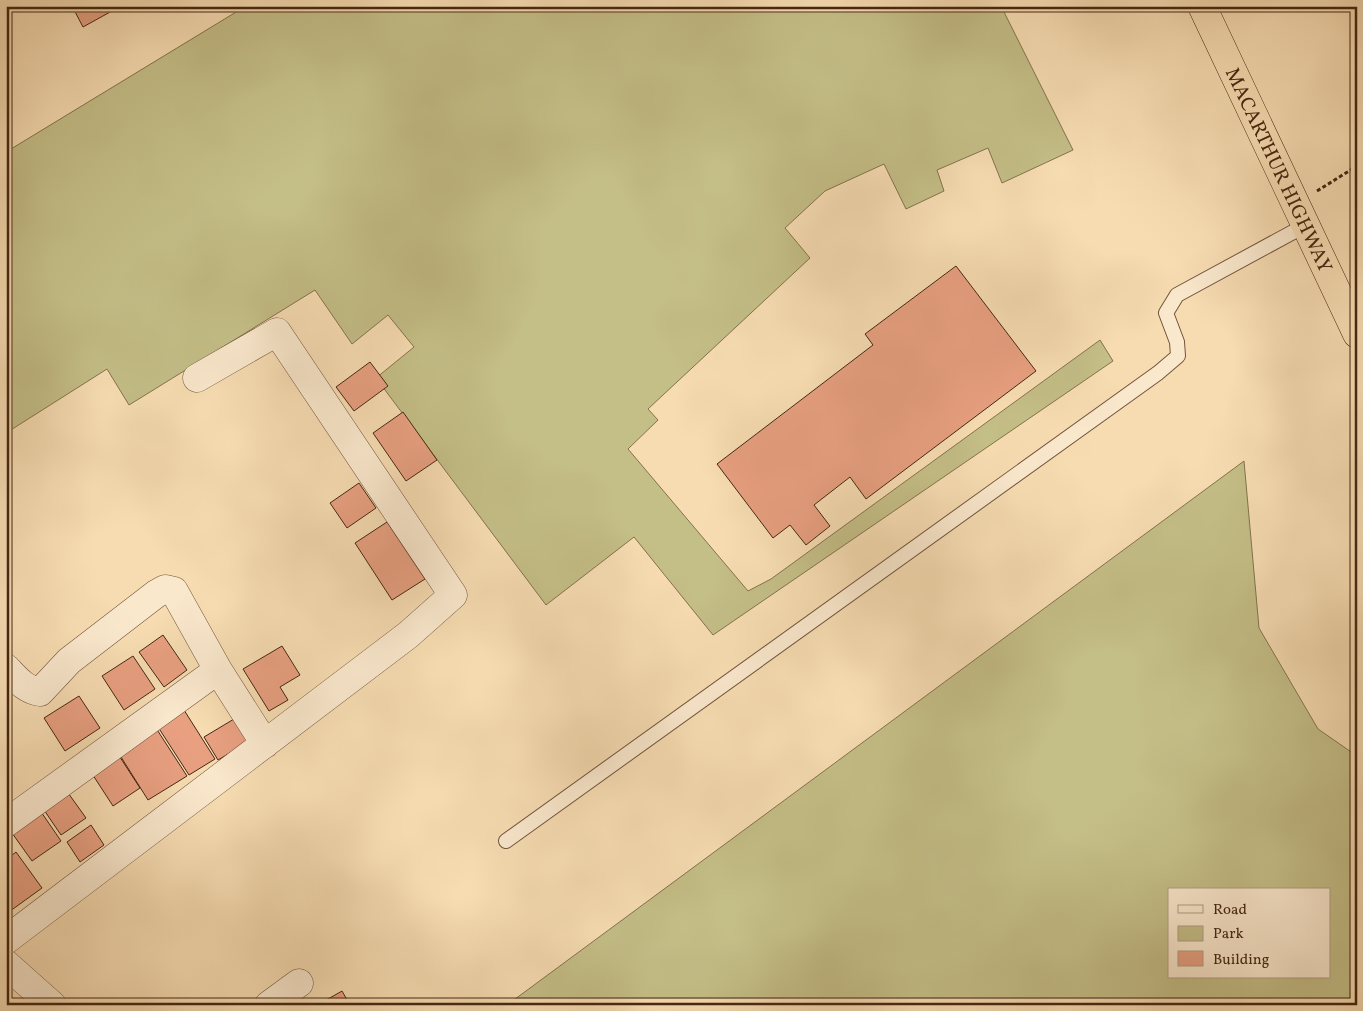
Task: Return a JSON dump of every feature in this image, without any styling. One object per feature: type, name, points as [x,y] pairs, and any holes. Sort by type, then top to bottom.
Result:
[{"type":"highway","name":"MACARTHUR HIGHWAY","points":[[1202,6],[1357,334]]},
{"type":"street","points":[[6,940],[408,635],[453,596],[277,332],[197,378]]},
{"type":"street","points":[[6,668],[24,686],[32,691],[40,692],[69,661],[156,594],[166,589],[174,591],[218,670],[265,744]]},
{"type":"street","points":[[6,823],[218,670]]},
{"type":"street","points":[[6,964],[35,1000]]},
{"type":"street","points":[[269,1005],[299,983]]},
{"type":"lane","points":[[506,841],[1158,372],[1178,356],[1177,342],[1166,312],[1178,296],[1301,215]]},
{"type":"path","points":[[1301,215],[1357,166]]},
{"type":"green space","points":[[246,6],[1001,6],[1073,150],[1002,183],[988,148],[937,170],[944,191],[906,209],[884,164],[825,191],[785,228],[810,258],[648,409],[658,420],[628,449],[748,591],[771,579],[1100,340],[1113,361],[713,635],[634,537],[546,605],[376,378],[414,347],[388,315],[352,344],[315,290],[129,405],[107,369],[6,433],[6,152]]},
{"type":"green space","points":[[1244,461],[1259,628],[1318,729],[1357,756],[1357,1005],[507,1005]]},
{"type":"building","points":[[72,6],[121,6],[83,27]]},
{"type":"building","points":[[956,266],[1036,371],[866,499],[850,477],[814,505],[830,526],[806,545],[790,525],[773,538],[717,464],[873,345],[865,334]]},
{"type":"building","points":[[370,362],[388,386],[354,411],[336,387]]},
{"type":"building","points":[[403,412],[437,460],[406,481],[373,433]]},
{"type":"building","points":[[359,483],[376,508],[347,528],[330,503]]},
{"type":"building","points":[[387,522],[425,579],[392,600],[355,543]]},
{"type":"building","points":[[163,635],[187,670],[164,687],[139,652]]},
{"type":"building","points":[[282,646],[300,675],[280,687],[288,700],[269,711],[243,669]]},
{"type":"building","points":[[133,656],[155,689],[124,710],[102,676]]},
{"type":"building","points":[[79,696],[100,728],[65,751],[44,718]]},
{"type":"building","points":[[184,710],[215,759],[189,775],[158,727]]},
{"type":"building","points":[[239,716],[253,739],[218,760],[204,737]]},
{"type":"building","points":[[154,725],[187,776],[148,800],[116,749]]},
{"type":"building","points":[[114,748],[140,788],[113,806],[87,766]]},
{"type":"building","points":[[66,790],[86,818],[61,835],[42,807]]},
{"type":"building","points":[[37,806],[61,841],[32,861],[7,826]]},
{"type":"building","points":[[91,825],[104,845],[80,862],[67,842]]},
{"type":"building","points":[[16,852],[42,888],[6,914],[6,860]]},
{"type":"building","points":[[342,991],[350,1005],[322,1005],[321,1003]]}]
